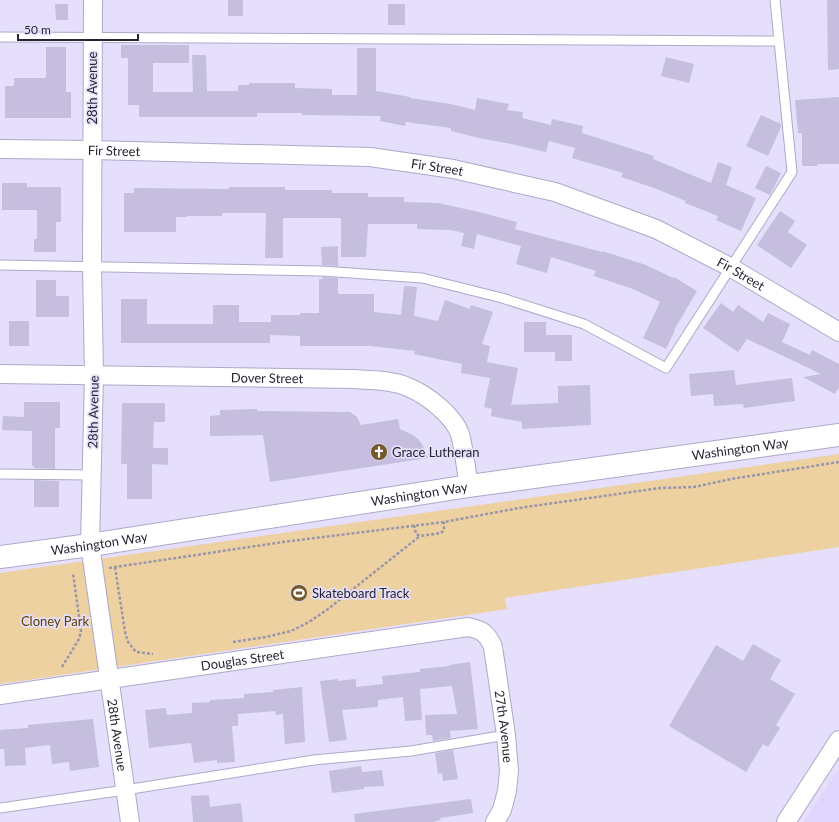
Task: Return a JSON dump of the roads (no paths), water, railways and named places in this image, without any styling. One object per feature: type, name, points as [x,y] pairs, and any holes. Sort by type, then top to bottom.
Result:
[{"type":"main road","name":"Washington Way","points":[[0,557],[90,545],[469,486],[839,435]]},
{"type":"street","name":"28th Avenue","points":[[93,0],[92,266],[94,375],[90,545],[130,822]]},
{"type":"street","name":"Fir Street","points":[[0,149],[370,157],[453,168],[555,192],[656,229],[730,267],[839,332]]},
{"type":"street","name":"Dover Street","points":[[0,374],[354,378],[384,381],[408,387],[434,403],[450,417],[459,434],[469,486]]},
{"type":"street","name":"Douglas Street","points":[[0,695],[468,627],[484,632]]},
{"type":"street","name":"27th Avenue","points":[[484,632],[490,638],[493,646],[510,772],[502,810],[495,822]]},
{"type":"street","points":[[786,822],[839,740]]},
{"type":"lane","points":[[0,265],[322,271],[422,278],[502,298],[584,324],[666,368],[792,172],[775,0]]},
{"type":"lane","points":[[0,37],[779,41]]},
{"type":"lane","points":[[0,474],[91,474]]},
{"type":"lane","points":[[0,808],[314,760],[411,751],[506,735]]},
{"type":"place","name":"Grace Lutheran","points":[[379,452]]},
{"type":"place","name":"Skateboard Track","points":[[299,593]]},
{"type":"park label","name":"Cloney Park","points":[[55,621]]}]
